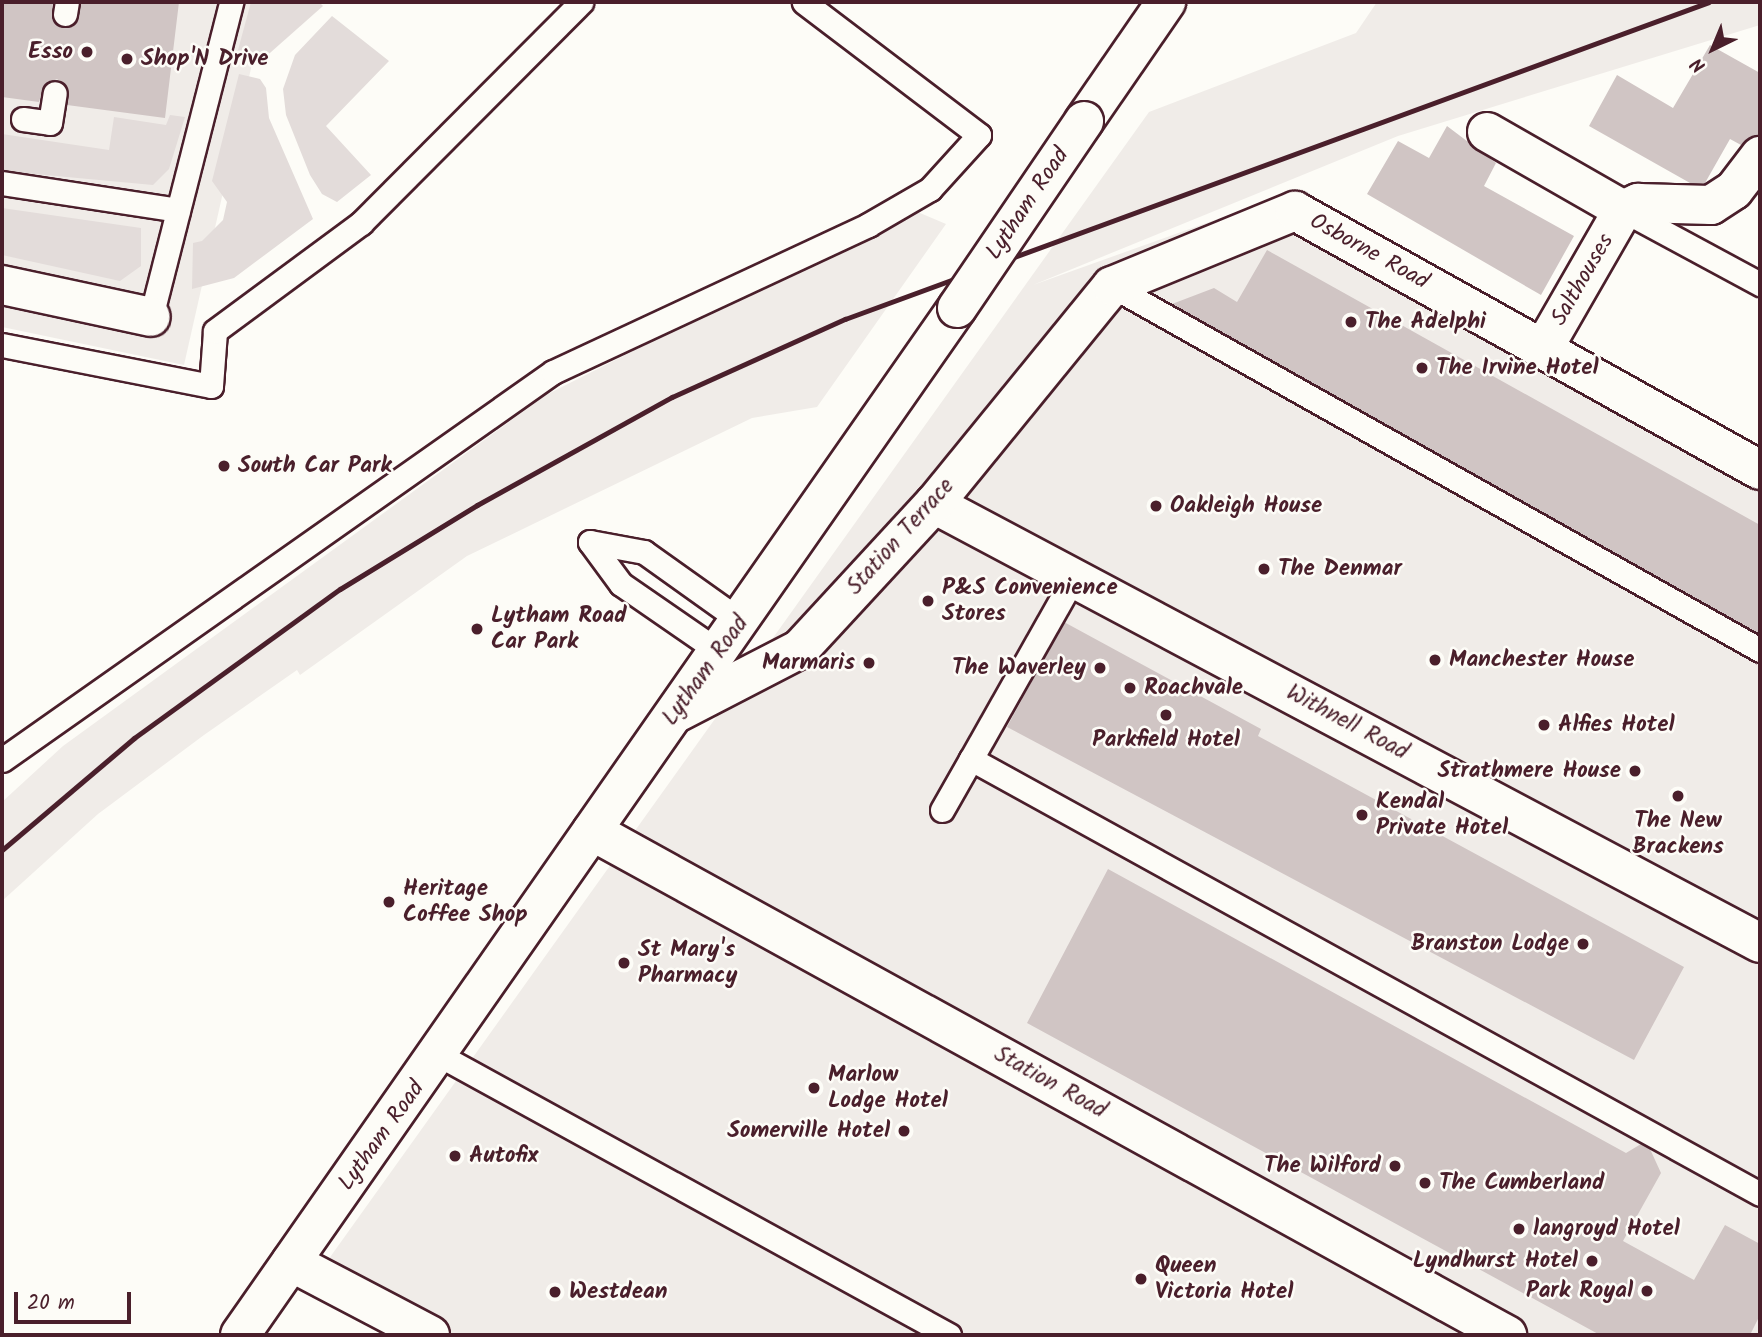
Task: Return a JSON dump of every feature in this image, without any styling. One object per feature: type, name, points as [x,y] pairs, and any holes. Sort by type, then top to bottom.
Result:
[{"type":"street","name":"Lytham Road","points":[[240,1335],[439,1055],[592,831],[721,653],[1166,2]]},
{"type":"street","name":"Salthouses","points":[[1487,132],[1623,210]]},
{"type":"street","name":"Salthouses","points":[[1543,349],[1623,210],[1638,203],[1711,205],[1734,190],[1760,156]]},
{"type":"street","name":"Osborne Road","points":[[1084,314],[1112,286],[1295,211],[1760,470]]},
{"type":"street","points":[[2,285],[150,317]]},
{"type":"street","name":"Station Terrace","points":[[678,712],[800,649],[934,504],[1084,314]]},
{"type":"street","name":"Withnell Road","points":[[934,504],[1760,943]]},
{"type":"street","name":"Station Road","points":[[592,831],[1507,1335]]},
{"type":"street","points":[[291,1262],[430,1335]]},
{"type":"lane","points":[[150,317],[231,2]]},
{"type":"lane","points":[[2,345],[211,386],[215,331],[361,223],[581,2]]},
{"type":"lane","points":[[2,760],[554,372],[868,225],[930,189],[979,135],[804,2]]},
{"type":"lane","points":[[23,119],[50,123],[55,93]]},
{"type":"lane","points":[[2,183],[178,210]]},
{"type":"lane","points":[[1623,210],[1760,283]]},
{"type":"lane","points":[[1112,286],[1760,650]]},
{"type":"lane","points":[[721,653],[621,584],[590,542],[644,552],[742,622]]},
{"type":"lane","points":[[942,810],[1074,578]]},
{"type":"lane","points":[[971,759],[1760,1194]]},
{"type":"lane","points":[[439,1055],[949,1335]]},
{"type":"shaded area","points":[[2,2],[266,2],[184,365],[2,327]]},
{"type":"shaded area","points":[[251,2],[319,2],[323,6],[262,60],[238,50]]},
{"type":"shaded area","points":[[1377,2],[1760,2],[1760,25],[1398,136],[1033,285],[1290,193],[1760,461],[1760,1335],[454,1335],[328,1260],[1149,112],[1356,33]]},
{"type":"shaded area","points":[[332,16],[389,61],[326,126],[371,175],[337,202],[322,194],[310,175],[286,115],[283,89],[295,55]]},
{"type":"shaded area","points":[[239,74],[260,79],[266,88],[269,118],[313,219],[234,278],[192,289],[193,243],[202,241],[223,220],[227,202],[212,181]]},
{"type":"shaded area","points":[[170,115],[185,117],[169,169],[153,185],[2,171],[2,134],[109,150],[114,117],[166,125]]},
{"type":"shaded area","points":[[2,208],[141,228],[141,266],[120,281],[2,255]]},
{"type":"shaded area","points":[[913,210],[946,224],[817,407],[752,418],[467,556],[300,675],[297,670],[204,735],[98,814],[2,901],[2,802],[63,746],[546,395]]},
{"type":"building","name":"Esso","points":[[2,2],[53,2],[52,20],[63,28],[76,22],[81,2],[179,2],[165,118],[67,105],[68,87],[57,79],[44,85],[39,102],[2,97]]},
{"type":"building","points":[[1710,45],[1760,73],[1760,135],[1741,145],[1730,139],[1705,183],[1690,183],[1589,126],[1617,75],[1673,108]]},
{"type":"building","points":[[1447,126],[1496,163],[1484,186],[1574,236],[1541,295],[1367,194],[1398,141],[1429,158]]},
{"type":"building","points":[[1267,250],[1760,525],[1760,634],[1172,304],[1214,288],[1237,302]]},
{"type":"building","points":[[1064,622],[1261,729],[1258,736],[1684,967],[1634,1060],[1007,727]]},
{"type":"building","points":[[1108,869],[1626,1153],[1641,1144],[1650,1149],[1661,1173],[1623,1241],[1694,1280],[1725,1225],[1760,1244],[1760,1315],[1750,1335],[1600,1335],[1027,1023]]},
{"type":"railway","points":[[2,850],[134,738],[340,589],[477,505],[672,397],[845,319],[1709,2]]},
{"type":"place","name":"Esso","points":[[87,52]]},
{"type":"place","name":"Shop'N Drive","points":[[127,59]]},
{"type":"place","name":"The Adelphi","points":[[1351,322]]},
{"type":"place","name":"The Irvine Hotel","points":[[1422,368]]},
{"type":"place","name":"South Car Park","points":[[224,466]]},
{"type":"place","name":"Oakleigh House","points":[[1156,506]]},
{"type":"place","name":"The Denmar","points":[[1264,569]]},
{"type":"place","name":"P&S Convenience Stores","points":[[928,601]]},
{"type":"place","name":"Lytham Road Car Park","points":[[477,629]]},
{"type":"place","name":"Manchester House","points":[[1435,660]]},
{"type":"place","name":"Marmaris","points":[[869,663]]},
{"type":"place","name":"The Waverley","points":[[1100,668]]},
{"type":"place","name":"Roachvale","points":[[1130,688]]},
{"type":"place","name":"Parkfield Hotel","points":[[1166,715]]},
{"type":"place","name":"Alfies Hotel","points":[[1544,725]]},
{"type":"place","name":"Strathmere House","points":[[1635,771]]},
{"type":"place","name":"The New Brackens","points":[[1678,796]]},
{"type":"place","name":"Kendal Private Hotel","points":[[1362,815]]},
{"type":"place","name":"Heritage Coffee Shop","points":[[389,902]]},
{"type":"place","name":"Branston Lodge","points":[[1583,944]]},
{"type":"place","name":"St Mary's Pharmacy","points":[[624,963]]},
{"type":"place","name":"Marlow Lodge Hotel","points":[[814,1088]]},
{"type":"place","name":"Somerville Hotel","points":[[904,1131]]},
{"type":"place","name":"Autofix","points":[[455,1156]]},
{"type":"place","name":"The Wilford","points":[[1395,1166]]},
{"type":"place","name":"The Cumberland","points":[[1425,1183]]},
{"type":"place","name":"langroyd Hotel","points":[[1519,1229]]},
{"type":"place","name":"Lyndhurst Hotel","points":[[1592,1261]]},
{"type":"place","name":"Queen Victoria Hotel","points":[[1141,1279]]},
{"type":"place","name":"Park Royal","points":[[1647,1291]]},
{"type":"place","name":"Westdean","points":[[555,1292]]}]
